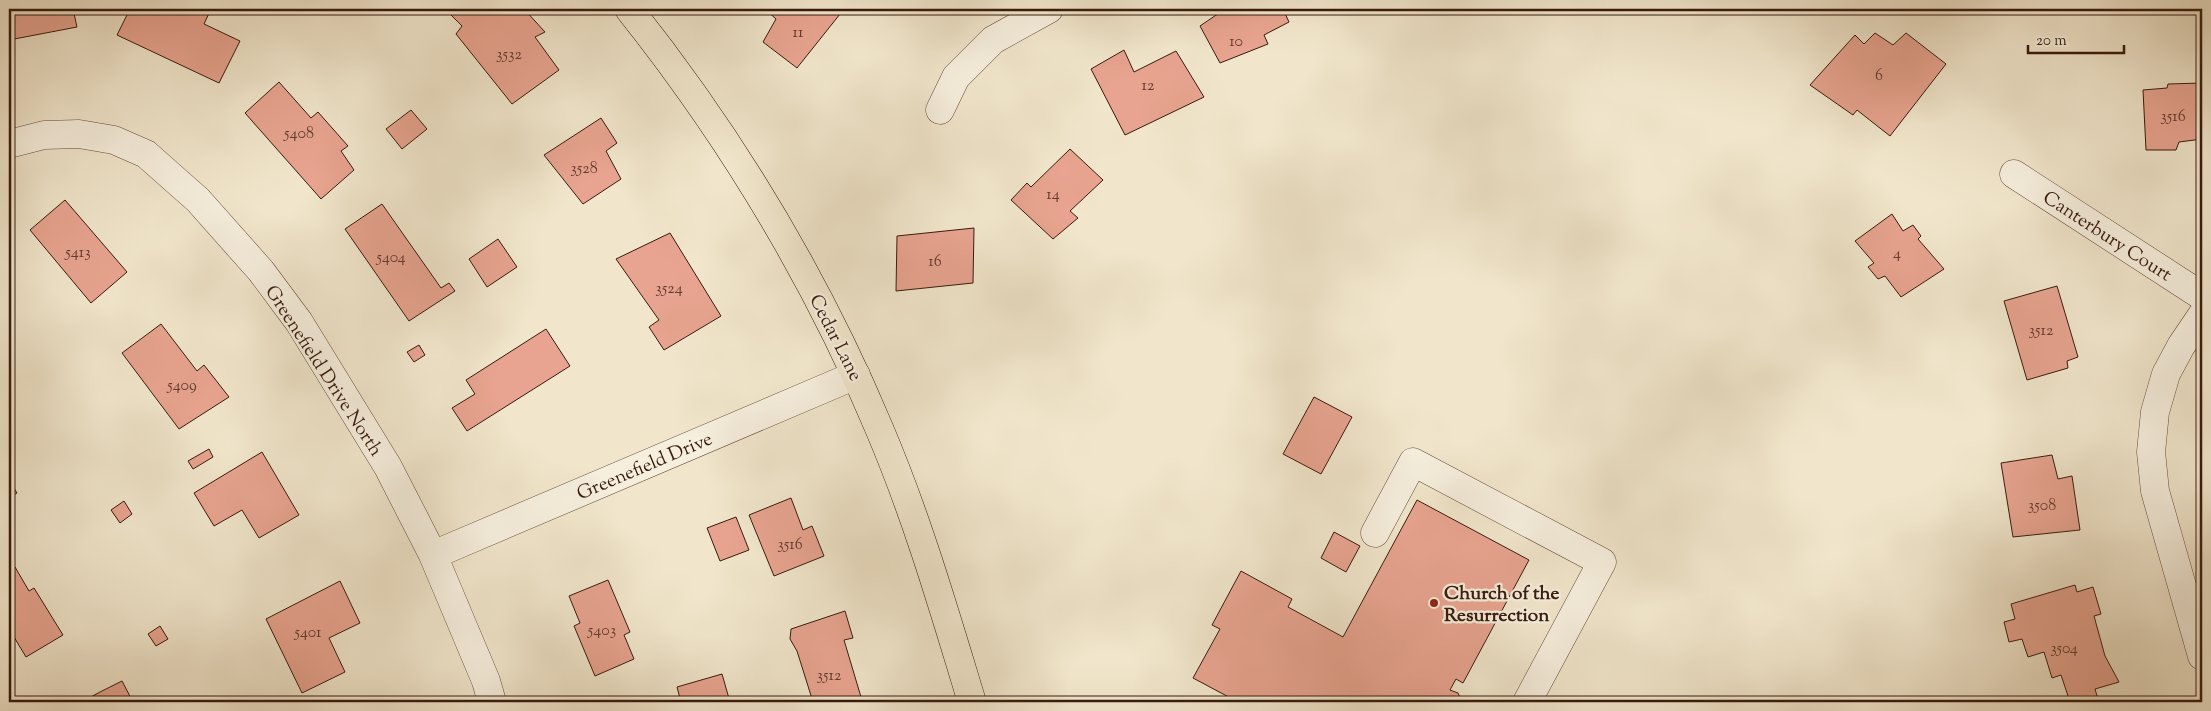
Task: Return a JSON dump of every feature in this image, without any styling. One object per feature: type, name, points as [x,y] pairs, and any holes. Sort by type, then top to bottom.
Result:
[{"type":"main road","name":"Cedar Lane","points":[[628,9],[660,48],[733,152],[797,258],[856,375],[880,430],[923,541],[972,702]]},
{"type":"street","points":[[940,110],[956,77],[993,40],[1049,9]]},
{"type":"street","name":"Greenefield Drive North","points":[[9,144],[44,135],[79,134],[114,140],[146,154],[198,200],[261,271],[299,322],[388,467],[433,555],[486,681],[492,702]]},
{"type":"street","name":"Canterbury Court","points":[[2014,174],[2202,296]]},
{"type":"street","points":[[2202,315],[2181,346],[2166,374],[2155,412],[2151,452],[2154,491],[2202,656]]},
{"type":"street","name":"Greenefield Drive","points":[[433,555],[856,375]]},
{"type":"street","points":[[1375,532],[1413,462],[1602,562],[1527,702]]},
{"type":"building","points":[[9,9],[73,9],[77,27],[9,40]]},
{"type":"building","points":[[130,9],[167,9],[172,11],[173,9],[205,9],[210,11],[204,24],[240,41],[219,83],[117,35]]},
{"type":"building","points":[[459,9],[524,9],[545,32],[535,37],[559,70],[512,104],[456,34],[462,26],[451,15]]},
{"type":"building","points":[[767,9],[844,9],[797,68],[763,42],[776,19]]},
{"type":"building","points":[[1225,9],[1283,9],[1289,22],[1264,35],[1268,44],[1220,63],[1200,26]]},
{"type":"building","points":[[1875,33],[1893,45],[1906,33],[1946,64],[1890,136],[1857,110],[1853,115],[1810,85],[1855,35],[1864,44]]},
{"type":"building","points":[[1124,50],[1134,72],[1176,51],[1204,97],[1125,135],[1091,69]]},
{"type":"building","points":[[279,82],[311,118],[318,112],[348,146],[341,151],[354,170],[321,199],[245,113]]},
{"type":"building","points":[[2202,83],[2202,139],[2179,142],[2176,150],[2146,150],[2143,90],[2167,88],[2168,84]]},
{"type":"building","points":[[411,110],[427,129],[402,149],[386,129]]},
{"type":"building","points":[[601,118],[617,143],[606,151],[621,179],[583,204],[544,155]]},
{"type":"building","points":[[1070,149],[1103,180],[1070,211],[1078,218],[1053,239],[1011,200],[1027,183],[1031,187]]},
{"type":"building","points":[[65,200],[127,272],[91,303],[30,230]]},
{"type":"building","points":[[382,204],[441,288],[449,283],[455,291],[409,321],[345,229]]},
{"type":"building","points":[[1892,214],[1903,231],[1913,225],[1921,236],[1918,239],[1944,269],[1901,297],[1885,276],[1878,279],[1868,267],[1874,263],[1855,241]]},
{"type":"building","points":[[974,228],[973,283],[896,291],[897,236]]},
{"type":"building","points":[[670,233],[721,316],[664,350],[649,327],[659,320],[616,259]]},
{"type":"building","points":[[498,239],[517,267],[487,287],[469,259]]},
{"type":"building","points":[[2057,286],[2078,357],[2067,361],[2068,368],[2027,380],[2004,301]]},
{"type":"building","points":[[161,324],[197,371],[204,365],[229,397],[179,429],[122,353]]},
{"type":"building","points":[[546,329],[570,366],[467,431],[452,408],[475,394],[466,380]]},
{"type":"building","points":[[419,345],[425,355],[414,362],[407,352]]},
{"type":"building","points":[[1314,397],[1352,417],[1321,474],[1283,454]]},
{"type":"building","points":[[209,449],[213,457],[193,469],[188,461]]},
{"type":"building","points":[[262,452],[299,515],[259,538],[242,510],[214,526],[194,493]]},
{"type":"building","points":[[2052,455],[2058,479],[2072,476],[2080,530],[2013,537],[2001,463]]},
{"type":"building","points":[[9,480],[17,493],[9,498]]},
{"type":"building","points":[[791,498],[803,530],[812,526],[824,556],[774,576],[749,515]]},
{"type":"building","name":"Church of the Resurrection","points":[[1417,500],[1529,560],[1463,683],[1456,679],[1450,690],[1458,693],[1462,702],[1238,702],[1193,678],[1220,629],[1212,625],[1241,571],[1292,599],[1288,607],[1343,637]]},
{"type":"building","points":[[124,501],[132,514],[120,523],[111,510]]},
{"type":"building","points":[[736,517],[749,550],[720,561],[707,528]]},
{"type":"building","points":[[1334,532],[1360,546],[1346,572],[1321,558]]},
{"type":"building","points":[[15,567],[29,591],[34,588],[63,635],[26,657],[11,632],[9,634],[9,570]]},
{"type":"building","points":[[608,580],[630,632],[624,635],[634,659],[595,676],[574,626],[580,623],[569,596]]},
{"type":"building","points":[[340,581],[360,623],[329,638],[345,672],[302,693],[266,619]]},
{"type":"building","points":[[2075,585],[2077,592],[2093,587],[2101,614],[2094,616],[2105,656],[2119,682],[2095,689],[2097,696],[2070,702],[2061,675],[2052,678],[2044,652],[2028,657],[2022,639],[2009,642],[2004,622],[2015,619],[2011,604]]},
{"type":"building","points":[[845,611],[853,638],[844,640],[861,697],[842,702],[813,702],[797,651],[790,639],[791,629]]},
{"type":"building","points":[[160,626],[168,639],[156,646],[148,634]]},
{"type":"building","points":[[722,674],[730,702],[681,702],[677,687]]},
{"type":"building","points":[[122,681],[133,702],[81,702],[102,691]]},
{"type":"place","name":"Church of the Resurrection","points":[[1434,603]]}]
